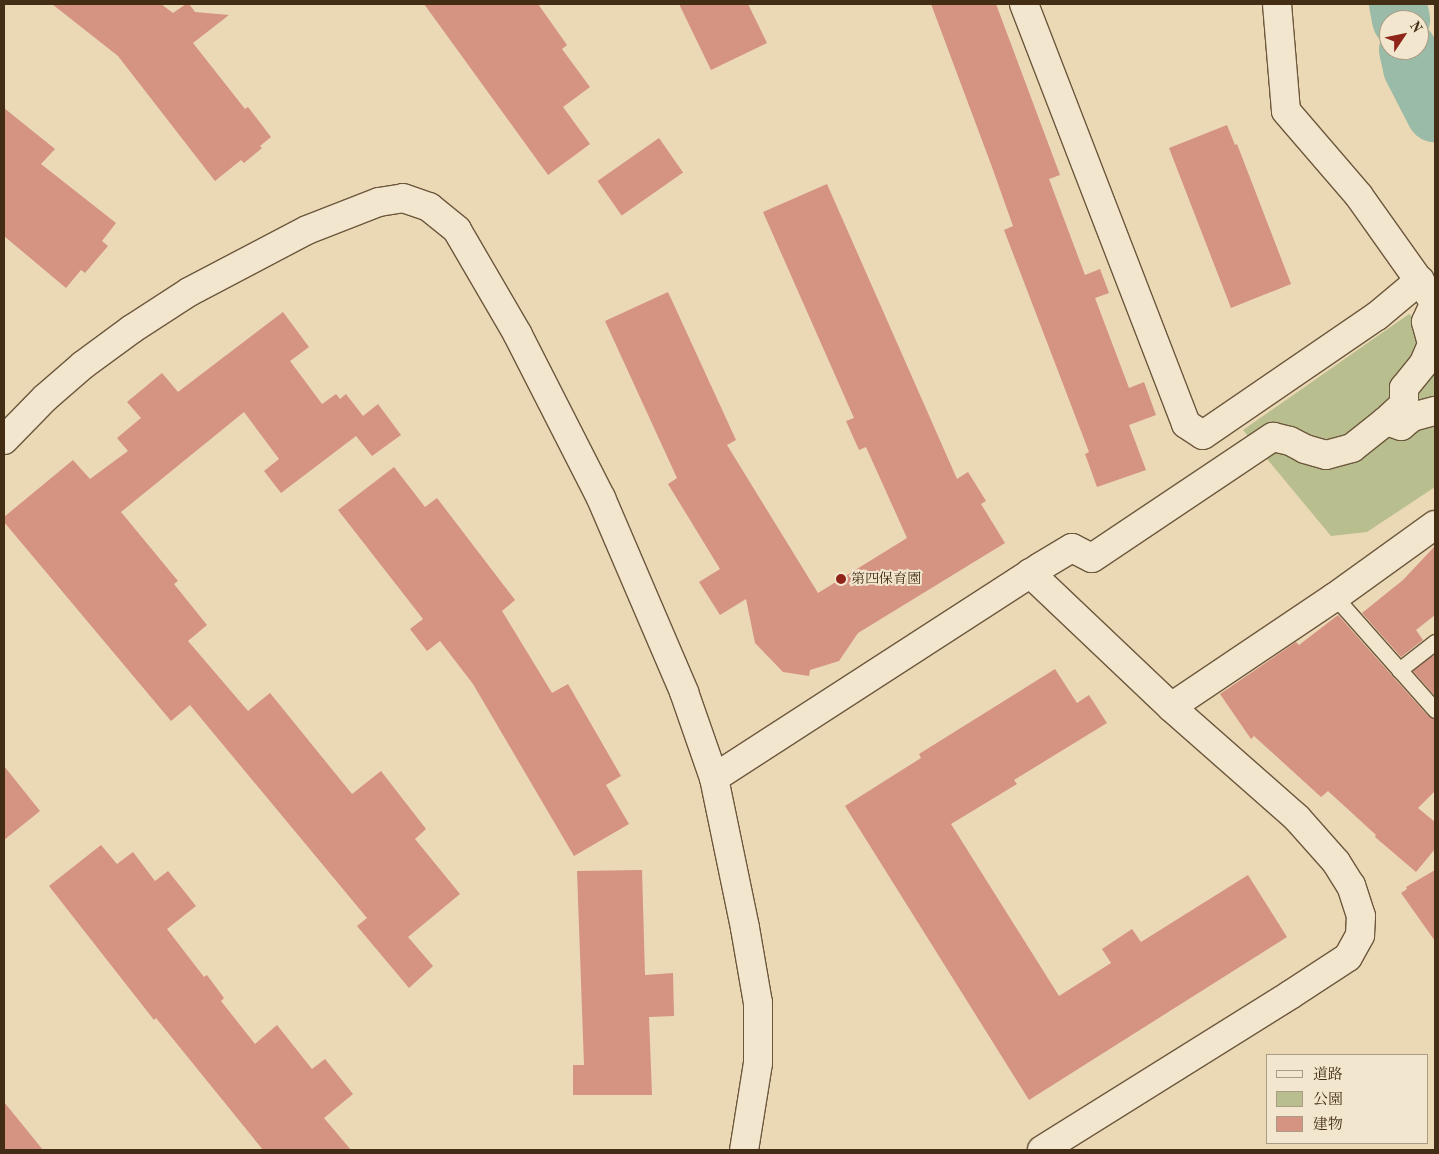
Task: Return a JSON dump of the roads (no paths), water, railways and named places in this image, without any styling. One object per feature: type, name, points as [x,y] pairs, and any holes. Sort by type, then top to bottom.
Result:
[{"type":"street","points":[[1024,4],[1186,424],[1203,435],[1377,316],[1420,280]]},
{"type":"street","points":[[714,778],[1030,573],[1072,548],[1092,558],[1273,437],[1290,441],[1305,449],[1326,455],[1352,448],[1404,404],[1404,388],[1424,363],[1432,344],[1426,322],[1435,302],[1359,196],[1286,111],[1277,4]]},
{"type":"street","points":[[4,440],[45,398],[83,365],[132,329],[189,292],[307,230],[379,202],[403,198],[429,207],[457,230],[478,263],[518,335],[601,498],[684,692],[714,778],[745,928],[758,1003],[758,1063],[744,1150]]},
{"type":"street","points":[[1386,421],[1401,426],[1412,418],[1435,411]]},
{"type":"street","points":[[1171,707],[1335,597],[1435,525]]},
{"type":"street","points":[[1030,573],[1171,707],[1296,818],[1336,862],[1351,886],[1361,916],[1360,936],[1348,957],[1042,1150]]},
{"type":"lane","points":[[1335,597],[1435,710]]},
{"type":"lane","points":[[1399,670],[1435,642]]},
{"type":"waterway","points":[[1398,4],[1399,10]]},
{"type":"waterway","points":[[1410,60],[1412,68],[1435,113]]},
{"type":"place","name":"第四保育園","points":[[841,579]]}]
